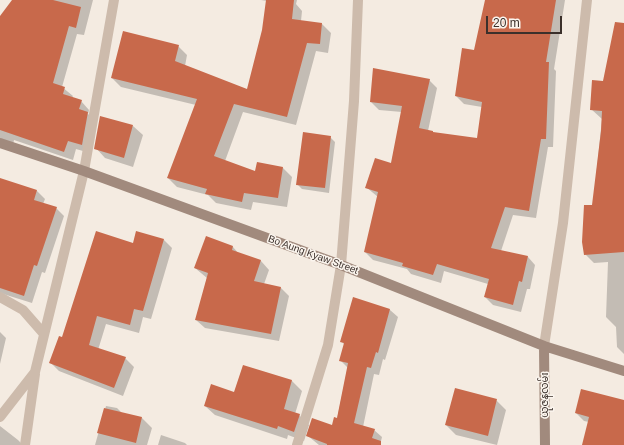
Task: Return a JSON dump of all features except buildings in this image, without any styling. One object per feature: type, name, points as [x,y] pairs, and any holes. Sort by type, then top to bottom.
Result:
[{"type":"street","points":[[25,445],[35,372],[84,171],[114,0]]},
{"type":"street","points":[[297,445],[328,346],[341,265],[354,101],[358,0]]},
{"type":"street","points":[[544,346],[563,223],[587,0]]},
{"type":"street","name":"Bo Aung Kyaw Street","points":[[0,143],[84,171],[341,265],[544,346],[624,371]]},
{"type":"street","points":[[0,297],[23,310],[44,334]]},
{"type":"street","name":"ယုဇနလမ်း","points":[[544,346],[545,445]]},
{"type":"street","points":[[0,417],[35,372]]}]
